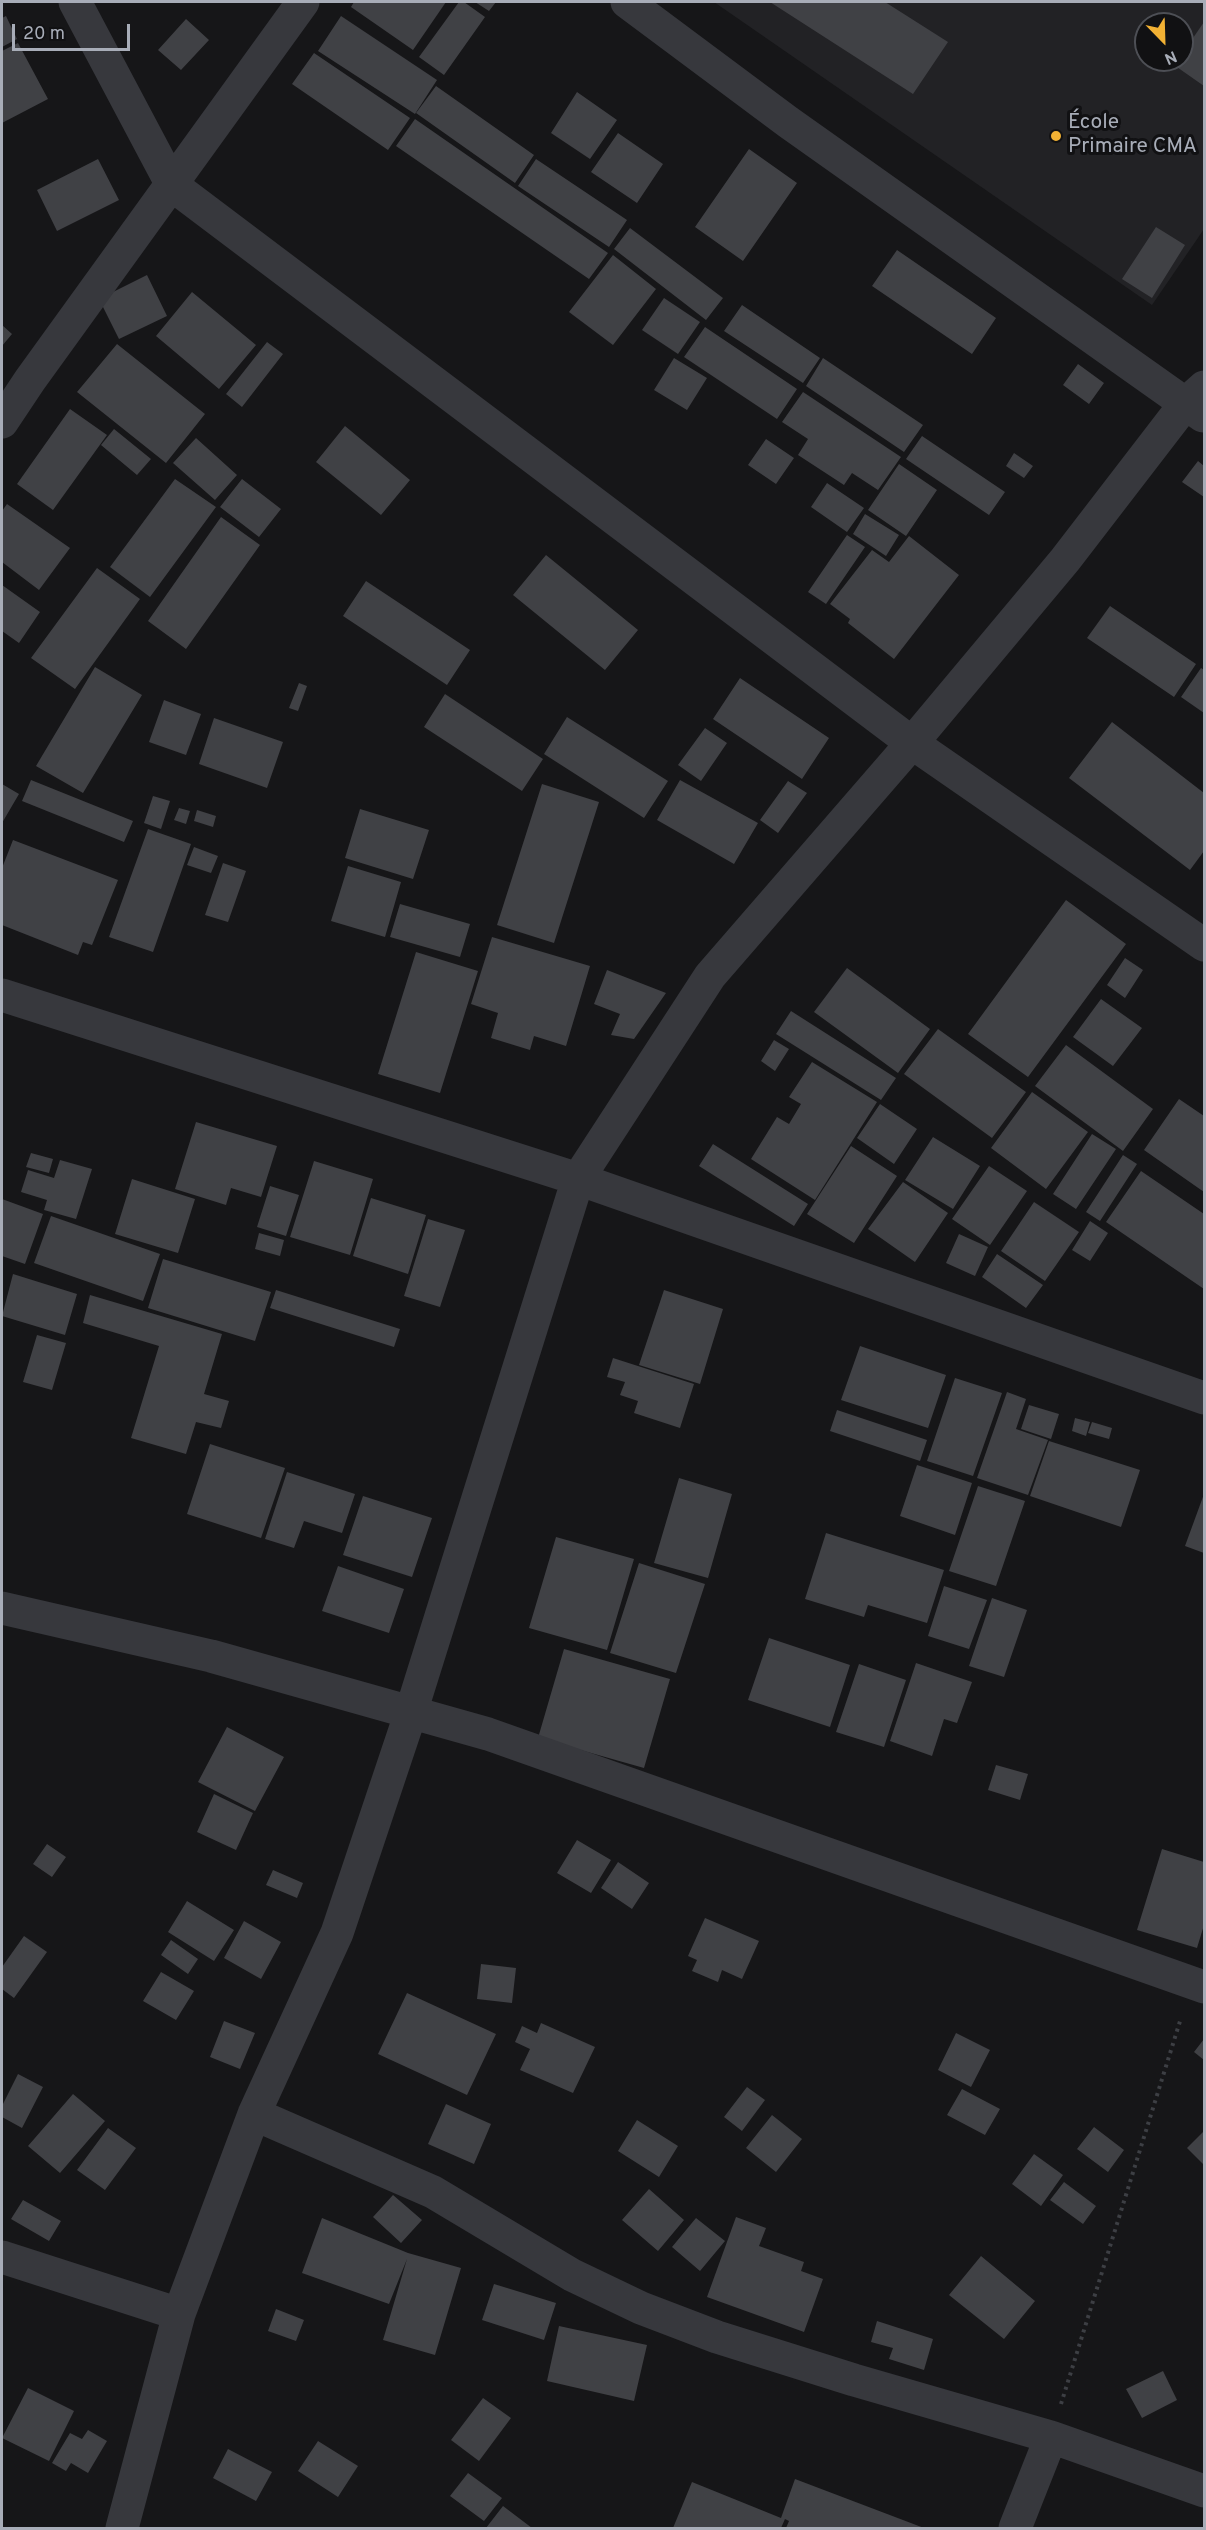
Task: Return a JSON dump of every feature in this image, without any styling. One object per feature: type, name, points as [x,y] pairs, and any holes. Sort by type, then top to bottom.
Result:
[{"type":"street","points":[[75,2],[172,185],[912,743],[1204,945]]},
{"type":"street","points":[[2,422],[303,2]]},
{"type":"street","points":[[122,2529],[179,2314],[255,2114],[337,1933],[411,1712],[578,1179],[710,976],[912,743],[1198,403],[788,122],[627,2]]},
{"type":"street","points":[[2,995],[578,1179],[1204,1398]]},
{"type":"street","points":[[2,1608],[211,1656],[510,1742],[1198,1985]]},
{"type":"street","points":[[255,2114],[433,2192],[572,2275],[641,2308],[717,2337],[1051,2437],[1204,2490]]},
{"type":"street","points":[[2,2257],[179,2314]]},
{"type":"street","points":[[1017,2528],[1051,2437]]},
{"type":"path","points":[[1051,2437],[1198,1985]]},
{"type":"shaded area","name":"École Primaire CMA","points":[[714,2],[1204,2],[1204,229],[1152,305]]},
{"type":"building","points":[[354,2],[446,2],[413,50],[351,7]]},
{"type":"building","points":[[459,2],[464,2],[485,17],[444,75],[419,57]]},
{"type":"building","points":[[475,2],[496,2],[489,11]]},
{"type":"building","points":[[770,2],[885,2],[948,42],[913,94]]},
{"type":"building","points":[[6,16],[17,39],[2,47],[2,18]]},
{"type":"building","points":[[341,16],[437,80],[415,114],[318,51]]},
{"type":"building","points":[[186,19],[209,40],[181,70],[158,50]]},
{"type":"building","points":[[1204,22],[1204,86],[1184,72],[1194,72],[1194,37]]},
{"type":"building","points":[[18,43],[48,99],[2,123],[2,51]]},
{"type":"building","points":[[314,53],[410,118],[388,150],[292,84]]},
{"type":"building","points":[[436,86],[534,155],[515,183],[416,113]]},
{"type":"building","points":[[577,92],[617,120],[590,159],[551,133]]},
{"type":"building","points":[[415,119],[608,253],[589,279],[396,146]]},
{"type":"building","points":[[618,133],[663,164],[637,203],[591,172]]},
{"type":"building","points":[[749,149],[797,183],[743,261],[695,227]]},
{"type":"building","points":[[98,159],[119,200],[57,231],[37,190]]},
{"type":"building","points":[[536,159],[627,220],[609,247],[518,186]]},
{"type":"building","points":[[1156,227],[1185,245],[1152,298],[1122,279]]},
{"type":"building","points":[[630,228],[723,298],[706,320],[614,249]]},
{"type":"building","points":[[897,250],[996,318],[972,354],[872,286]]},
{"type":"building","points":[[613,255],[656,289],[613,345],[569,312]]},
{"type":"building","points":[[147,275],[167,316],[119,339],[99,299]]},
{"type":"building","points":[[192,292],[256,345],[219,389],[156,336]]},
{"type":"building","points":[[664,298],[700,322],[678,354],[642,330]]},
{"type":"building","points":[[742,305],[820,358],[803,383],[724,331]]},
{"type":"building","points":[[2,325],[12,334],[2,346]]},
{"type":"building","points":[[705,327],[797,389],[777,419],[684,357]]},
{"type":"building","points":[[267,342],[283,354],[242,407],[226,394]]},
{"type":"building","points":[[117,344],[205,414],[166,463],[77,392]]},
{"type":"building","points":[[674,358],[707,378],[687,410],[654,390]]},
{"type":"building","points":[[823,358],[923,425],[904,452],[806,386]]},
{"type":"building","points":[[1078,364],[1104,383],[1089,404],[1063,385]]},
{"type":"building","points":[[803,392],[901,457],[878,490],[852,473],[844,485],[798,455],[808,439],[782,422]]},
{"type":"building","points":[[70,409],[107,435],[53,510],[17,484]]},
{"type":"building","points":[[345,426],[410,480],[381,515],[316,462]]},
{"type":"building","points":[[114,429],[151,459],[137,475],[101,445]]},
{"type":"building","points":[[922,436],[1005,492],[989,515],[906,459]]},
{"type":"building","points":[[196,438],[237,475],[215,500],[173,463]]},
{"type":"building","points":[[766,439],[794,458],[776,484],[748,465]]},
{"type":"building","points":[[1014,453],[1033,466],[1024,478],[1006,466]]},
{"type":"building","points":[[1198,461],[1204,466],[1204,497],[1182,482]]},
{"type":"building","points":[[899,464],[937,490],[906,536],[868,510]]},
{"type":"building","points":[[175,479],[216,507],[150,597],[110,567]]},
{"type":"building","points":[[242,479],[281,509],[259,537],[220,507]]},
{"type":"building","points":[[827,483],[864,508],[847,532],[811,507]]},
{"type":"building","points":[[7,504],[70,548],[39,590],[2,562],[2,511]]},
{"type":"building","points":[[865,514],[899,535],[886,556],[853,534]]},
{"type":"building","points":[[221,517],[260,545],[186,649],[148,621]]},
{"type":"building","points":[[847,535],[865,547],[826,604],[808,592]]},
{"type":"building","points":[[909,536],[959,575],[894,659],[848,623],[850,619],[830,604],[872,550],[889,562]]},
{"type":"building","points":[[546,555],[638,630],[605,670],[513,595]]},
{"type":"building","points":[[97,568],[140,599],[75,689],[31,658]]},
{"type":"building","points":[[366,581],[470,650],[447,685],[343,616]]},
{"type":"building","points":[[2,585],[40,612],[19,643],[2,631]]},
{"type":"building","points":[[1110,606],[1196,664],[1174,697],[1087,638]]},
{"type":"building","points":[[95,667],[142,695],[83,793],[36,766]]},
{"type":"building","points":[[1201,668],[1204,670],[1204,713],[1181,697]]},
{"type":"building","points":[[740,678],[829,738],[802,779],[713,719]]},
{"type":"building","points":[[299,683],[307,686],[298,711],[289,708]]},
{"type":"building","points":[[445,694],[543,759],[522,791],[424,727]]},
{"type":"building","points":[[164,700],[201,714],[186,755],[149,742]]},
{"type":"building","points":[[567,717],[668,781],[644,818],[544,754]]},
{"type":"building","points":[[214,718],[283,742],[267,788],[199,764]]},
{"type":"building","points":[[1112,722],[1204,793],[1204,851],[1190,870],[1069,778]]},
{"type":"building","points":[[705,728],[727,743],[701,781],[678,765]]},
{"type":"building","points":[[31,780],[133,821],[124,842],[22,801]]},
{"type":"building","points":[[680,780],[758,823],[734,864],[657,820]]},
{"type":"building","points":[[788,781],[807,793],[778,833],[760,820]]},
{"type":"building","points":[[2,784],[19,794],[2,823]]},
{"type":"building","points":[[542,784],[599,802],[554,943],[497,925]]},
{"type":"building","points":[[153,796],[170,801],[161,829],[144,823]]},
{"type":"building","points":[[179,808],[190,811],[186,824],[174,820]]},
{"type":"building","points":[[360,809],[429,830],[413,879],[345,858]]},
{"type":"building","points":[[197,810],[216,816],[213,827],[194,821]]},
{"type":"building","points":[[148,829],[191,844],[153,952],[109,937]]},
{"type":"building","points":[[13,840],[118,880],[92,945],[83,942],[78,955],[2,925],[2,868]]},
{"type":"building","points":[[194,847],[218,856],[211,873],[187,865]]},
{"type":"building","points":[[223,863],[246,871],[228,922],[205,915]]},
{"type":"building","points":[[348,866],[401,882],[385,937],[331,921]]},
{"type":"building","points":[[1066,900],[1126,944],[1028,1077],[968,1034]]},
{"type":"building","points":[[400,904],[470,924],[460,957],[390,937]]},
{"type":"building","points":[[492,937],[590,966],[566,1046],[534,1036],[530,1050],[491,1038],[498,1013],[471,1004]]},
{"type":"building","points":[[416,952],[478,971],[440,1093],[378,1074]]},
{"type":"building","points":[[1125,958],[1143,970],[1125,998],[1107,985]]},
{"type":"building","points":[[847,968],[930,1029],[898,1073],[814,1012]]},
{"type":"building","points":[[607,970],[666,993],[634,1039],[611,1035],[620,1014],[594,1004]]},
{"type":"building","points":[[1101,999],[1142,1028],[1113,1066],[1073,1037]]},
{"type":"building","points":[[791,1011],[896,1078],[881,1100],[776,1034]]},
{"type":"building","points":[[938,1029],[1026,1092],[992,1138],[904,1074]]},
{"type":"building","points":[[774,1040],[789,1049],[775,1071],[761,1061]]},
{"type":"building","points":[[1066,1045],[1153,1109],[1123,1151],[1035,1086]]},
{"type":"building","points":[[812,1062],[877,1102],[815,1200],[751,1159],[777,1117],[789,1124],[801,1104],[789,1097]]},
{"type":"building","points":[[1032,1092],[1088,1132],[1046,1189],[991,1148]]},
{"type":"building","points":[[1179,1099],[1204,1116],[1204,1192],[1144,1150]]},
{"type":"building","points":[[880,1104],[917,1129],[894,1164],[857,1138]]},
{"type":"building","points":[[196,1122],[277,1146],[261,1197],[231,1188],[226,1205],[175,1189]]},
{"type":"building","points":[[1092,1134],[1116,1149],[1076,1209],[1053,1194]]},
{"type":"building","points":[[933,1137],[980,1166],[953,1209],[905,1180]]},
{"type":"building","points":[[713,1144],[808,1204],[794,1226],[699,1166]]},
{"type":"building","points":[[851,1146],[897,1176],[854,1243],[807,1214]]},
{"type":"building","points":[[31,1153],[53,1159],[49,1173],[26,1167]]},
{"type":"building","points":[[1123,1155],[1137,1164],[1100,1221],[1086,1212]]},
{"type":"building","points":[[60,1160],[92,1169],[76,1219],[44,1210],[47,1200],[21,1192],[28,1170],[54,1178]]},
{"type":"building","points":[[314,1161],[373,1179],[350,1255],[290,1237]]},
{"type":"building","points":[[989,1166],[1027,1191],[990,1245],[952,1219]]},
{"type":"building","points":[[1141,1171],[1204,1214],[1204,1289],[1106,1222]]},
{"type":"building","points":[[132,1179],[195,1199],[178,1253],[115,1234]]},
{"type":"building","points":[[903,1182],[948,1213],[915,1262],[868,1229]]},
{"type":"building","points":[[270,1186],[299,1195],[286,1236],[257,1227]]},
{"type":"building","points":[[371,1198],[426,1215],[408,1274],[353,1256]]},
{"type":"building","points":[[2,1199],[43,1214],[25,1264],[2,1256]]},
{"type":"building","points":[[1034,1202],[1079,1232],[1045,1281],[1001,1251]]},
{"type":"building","points":[[51,1216],[160,1254],[143,1301],[34,1263]]},
{"type":"building","points":[[428,1219],[465,1230],[440,1307],[404,1296]]},
{"type":"building","points":[[1090,1221],[1108,1233],[1090,1261],[1072,1250]]},
{"type":"building","points":[[259,1233],[284,1240],[280,1256],[255,1249]]},
{"type":"building","points":[[959,1234],[988,1247],[975,1276],[946,1263]]},
{"type":"building","points":[[997,1254],[1043,1285],[1026,1308],[982,1277]]},
{"type":"building","points":[[163,1259],[271,1292],[255,1341],[148,1308]]},
{"type":"building","points":[[13,1274],[77,1294],[65,1335],[2,1316]]},
{"type":"building","points":[[276,1290],[400,1329],[394,1347],[270,1308]]},
{"type":"building","points":[[664,1290],[723,1309],[700,1384],[639,1365]]},
{"type":"building","points":[[90,1295],[222,1334],[204,1394],[229,1401],[221,1428],[196,1422],[186,1454],[131,1438],[159,1346],[83,1323]]},
{"type":"building","points":[[37,1335],[66,1343],[52,1390],[23,1382]]},
{"type":"building","points":[[860,1346],[946,1375],[928,1428],[841,1400]]},
{"type":"building","points":[[613,1358],[694,1384],[680,1428],[634,1413],[638,1401],[620,1395],[625,1382],[607,1377]]},
{"type":"building","points":[[955,1378],[1002,1393],[973,1476],[927,1461]]},
{"type":"building","points":[[1007,1392],[1026,1399],[1016,1429],[1048,1440],[1028,1495],[977,1478]]},
{"type":"building","points":[[1029,1405],[1059,1414],[1051,1439],[1021,1429]]},
{"type":"building","points":[[837,1410],[927,1440],[920,1461],[830,1431]]},
{"type":"building","points":[[1075,1418],[1090,1422],[1086,1436],[1072,1431]]},
{"type":"building","points":[[1092,1422],[1112,1428],[1109,1439],[1088,1433]]},
{"type":"building","points":[[1049,1441],[1140,1470],[1121,1527],[1030,1496]]},
{"type":"building","points":[[210,1444],[285,1468],[261,1538],[187,1514]]},
{"type":"building","points":[[917,1465],[972,1483],[955,1535],[900,1516]]},
{"type":"building","points":[[287,1472],[355,1494],[342,1533],[304,1521],[294,1548],[265,1539]]},
{"type":"building","points":[[679,1478],[732,1494],[708,1578],[654,1563]]},
{"type":"building","points":[[978,1486],[1025,1501],[996,1586],[949,1571]]},
{"type":"building","points":[[1204,1494],[1204,1553],[1185,1546]]},
{"type":"building","points":[[363,1496],[432,1518],[412,1577],[343,1555]]},
{"type":"building","points":[[826,1533],[944,1570],[927,1623],[868,1605],[864,1617],[805,1599]]},
{"type":"building","points":[[556,1537],[634,1559],[607,1650],[529,1628]]},
{"type":"building","points":[[639,1563],[705,1584],[676,1673],[610,1653]]},
{"type":"building","points":[[338,1566],[404,1589],[389,1633],[322,1611]]},
{"type":"building","points":[[944,1586],[987,1600],[969,1649],[928,1636]]},
{"type":"building","points":[[992,1598],[1027,1610],[1004,1677],[969,1666]]},
{"type":"building","points":[[769,1638],[850,1665],[830,1727],[748,1700]]},
{"type":"building","points":[[564,1649],[670,1679],[644,1768],[538,1738]]},
{"type":"building","points":[[916,1663],[972,1682],[957,1723],[944,1719],[932,1756],[890,1741]]},
{"type":"building","points":[[859,1664],[906,1680],[884,1747],[836,1732]]},
{"type":"building","points":[[227,1727],[284,1757],[255,1811],[198,1782]]},
{"type":"building","points":[[996,1765],[1028,1774],[1020,1800],[988,1790]]},
{"type":"building","points":[[214,1794],[253,1813],[236,1850],[197,1832]]},
{"type":"building","points":[[577,1840],[611,1860],[591,1893],[557,1873]]},
{"type":"building","points":[[47,1844],[66,1857],[52,1877],[33,1864]]},
{"type":"building","points":[[1162,1849],[1204,1862],[1204,1925],[1197,1948],[1137,1930]]},
{"type":"building","points":[[618,1862],[649,1883],[632,1909],[601,1888]]},
{"type":"building","points":[[273,1870],[303,1883],[297,1898],[266,1885]]},
{"type":"building","points":[[187,1901],[234,1930],[214,1961],[168,1932]]},
{"type":"building","points":[[705,1918],[759,1941],[742,1979],[722,1970],[718,1982],[692,1971],[697,1960],[688,1956]]},
{"type":"building","points":[[244,1921],[281,1942],[261,1979],[224,1958]]},
{"type":"building","points":[[24,1936],[47,1952],[14,1998],[2,1989],[2,1967]]},
{"type":"building","points":[[171,1940],[198,1959],[188,1974],[161,1955]]},
{"type":"building","points":[[481,1964],[516,1968],[512,2003],[477,1999]]},
{"type":"building","points":[[161,1972],[194,1991],[176,2020],[143,2001]]},
{"type":"building","points":[[407,1993],[496,2034],[467,2095],[378,2054]]},
{"type":"building","points":[[224,2021],[255,2033],[240,2069],[210,2057]]},
{"type":"building","points":[[541,2023],[595,2047],[573,2093],[520,2070],[530,2049],[515,2042],[522,2026],[537,2033]]},
{"type":"building","points":[[956,2033],[990,2050],[971,2087],[938,2070]]},
{"type":"building","points":[[1204,2039],[1204,2060],[1194,2052]]},
{"type":"building","points":[[18,2074],[43,2087],[22,2128],[2,2117],[2,2106]]},
{"type":"building","points":[[747,2087],[765,2100],[742,2131],[724,2117]]},
{"type":"building","points":[[962,2089],[1000,2109],[985,2135],[947,2115]]},
{"type":"building","points":[[73,2094],[105,2121],[60,2173],[28,2146]]},
{"type":"building","points":[[446,2104],[491,2124],[474,2164],[428,2144]]},
{"type":"building","points":[[772,2115],[802,2139],[776,2172],[746,2148]]},
{"type":"building","points":[[637,2120],[678,2146],[659,2177],[618,2151]]},
{"type":"building","points":[[1094,2127],[1124,2150],[1108,2172],[1077,2149]]},
{"type":"building","points":[[108,2128],[136,2148],[105,2190],[77,2170]]},
{"type":"building","points":[[1204,2131],[1204,2165],[1187,2148]]},
{"type":"building","points":[[1034,2154],[1063,2175],[1041,2206],[1012,2184]]},
{"type":"building","points":[[1064,2182],[1096,2206],[1083,2224],[1050,2200]]},
{"type":"building","points":[[649,2189],[684,2220],[658,2251],[622,2220]]},
{"type":"building","points":[[393,2195],[422,2220],[401,2243],[373,2217]]},
{"type":"building","points":[[23,2200],[61,2221],[49,2241],[11,2219]]},
{"type":"building","points":[[736,2217],[766,2228],[759,2246],[804,2262],[801,2271],[823,2279],[804,2332],[707,2297]]},
{"type":"building","points":[[322,2218],[408,2253],[461,2268],[435,2355],[383,2340],[407,2259],[389,2304],[302,2273]]},
{"type":"building","points":[[696,2218],[725,2241],[700,2271],[672,2247]]},
{"type":"building","points":[[981,2256],[1035,2301],[1004,2339],[949,2295]]},
{"type":"building","points":[[494,2284],[556,2303],[544,2340],[482,2320]]},
{"type":"building","points":[[276,2309],[304,2320],[296,2341],[268,2331]]},
{"type":"building","points":[[877,2321],[933,2339],[924,2370],[889,2359],[893,2348],[871,2342]]},
{"type":"building","points":[[559,2326],[647,2345],[634,2401],[547,2381]]},
{"type":"building","points":[[1163,2371],[1177,2400],[1142,2418],[1126,2389]]},
{"type":"building","points":[[28,2388],[74,2411],[49,2461],[2,2438]]},
{"type":"building","points":[[483,2398],[511,2418],[479,2461],[451,2440]]},
{"type":"building","points":[[88,2430],[107,2441],[88,2473],[71,2463],[66,2471],[52,2463],[70,2433],[82,2439]]},
{"type":"building","points":[[318,2441],[358,2466],[338,2497],[298,2471]]},
{"type":"building","points":[[228,2449],[272,2472],[256,2501],[213,2478]]},
{"type":"building","points":[[468,2473],[502,2498],[484,2521],[450,2496]]},
{"type":"building","points":[[795,2479],[924,2528],[786,2528],[789,2521],[785,2519],[781,2528],[673,2528],[692,2482],[781,2518]]},
{"type":"building","points":[[503,2506],[532,2528],[486,2528]]},
{"type":"place","name":"École Primaire CMA","points":[[1056,136]]}]
